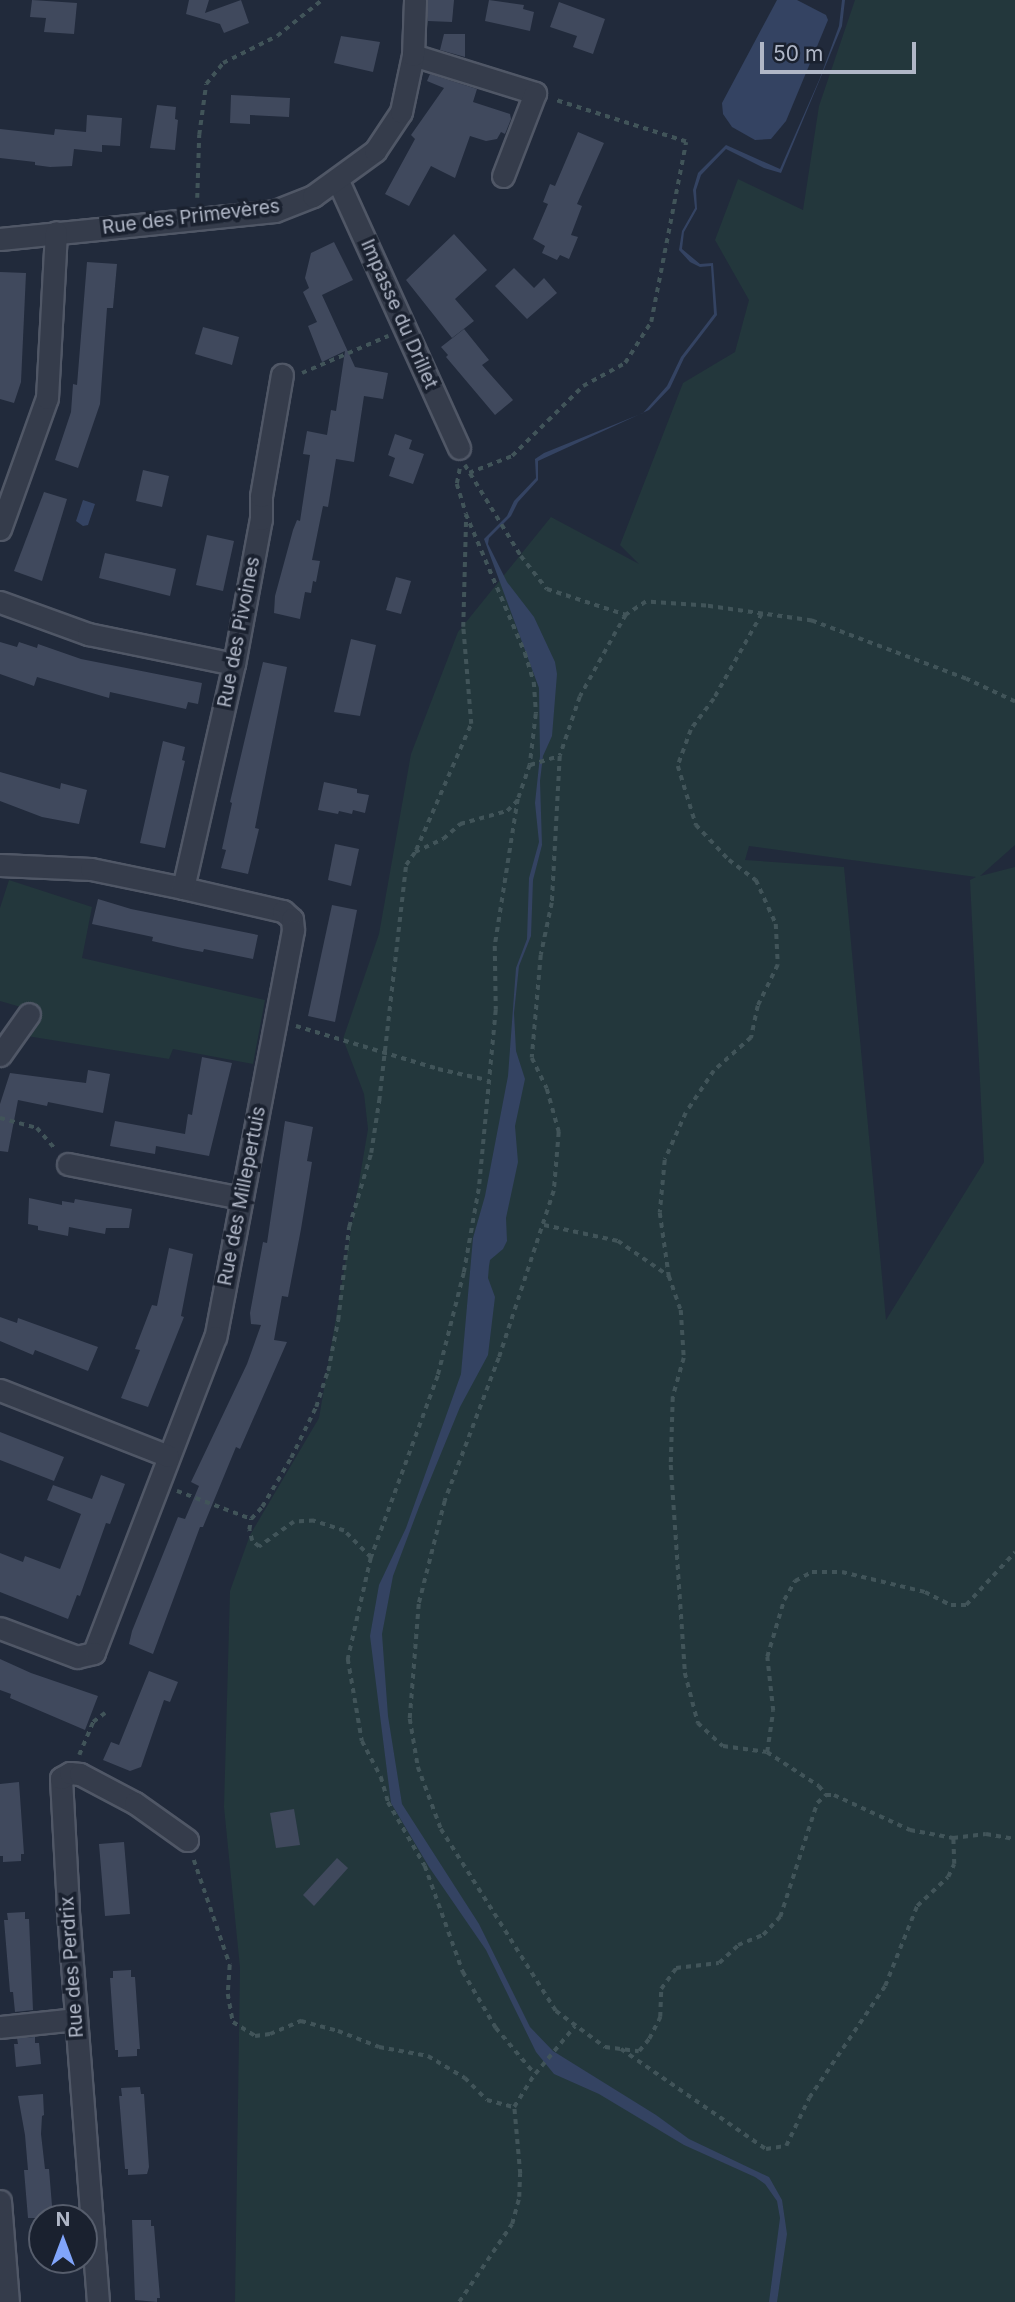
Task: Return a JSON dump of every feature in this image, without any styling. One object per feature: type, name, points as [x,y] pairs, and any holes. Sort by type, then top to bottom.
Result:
[{"type":"street","name":"Rue des Primevères","points":[[0,239],[275,211],[313,196],[338,181],[374,151],[401,112],[413,55],[415,0]]},
{"type":"street","points":[[413,55],[535,93],[503,176]]},
{"type":"street","name":"Impasse du Drillet","points":[[338,181],[461,453]]},
{"type":"street","points":[[0,529],[47,398],[56,232]]},
{"type":"street","name":"Rue des Pivoines","points":[[183,888],[234,664],[261,519],[261,496],[281,378]]},
{"type":"street","points":[[0,602],[88,634],[234,664]]},
{"type":"street","name":"Rue des Millepertuis","points":[[0,864],[91,869],[183,888],[283,911],[292,919],[293,930],[215,1337],[167,1456],[94,1653],[77,1657],[0,1628]]},
{"type":"street","points":[[0,1055],[29,1014]]},
{"type":"street","points":[[68,1164],[242,1198]]},
{"type":"street","points":[[0,1390],[167,1456]]},
{"type":"street","points":[[70,1773],[80,1774],[135,1803],[187,1840]]},
{"type":"street","name":"Rue des Perdrix","points":[[70,1773],[61,1778],[62,1815],[98,2302]]},
{"type":"street","points":[[0,2027],[76,2019]]},
{"type":"street","points":[[0,2201],[3,2274],[8,2302]]},
{"type":"path","points":[[195,220],[199,135],[206,84],[223,63],[276,36],[322,0]]},
{"type":"path","points":[[535,93],[686,142],[652,322],[625,363],[583,386],[512,456],[469,473],[521,556],[547,589],[626,615]]},
{"type":"path","points":[[281,378],[405,329]]},
{"type":"path","points":[[461,453],[457,484],[466,514],[534,681],[536,714],[530,765],[518,799],[495,946],[496,1010],[487,1080],[479,1189],[464,1272],[438,1376],[372,1558],[348,1659],[362,1741],[381,1777],[388,1802],[425,1866],[463,1972],[496,2028],[535,2074]]},
{"type":"path","points":[[372,1558],[344,1531],[314,1521],[294,1522],[259,1547],[252,1541],[249,1530],[251,1519],[291,1458],[316,1407],[328,1371],[338,1320],[349,1227],[371,1153],[404,878],[407,865],[471,724],[463,627],[466,514]]},
{"type":"path","points":[[1015,702],[966,680],[812,621],[646,602],[626,615],[580,697],[560,756],[552,903],[541,955],[532,1058],[547,1089],[559,1132],[554,1191],[499,1358],[445,1502],[419,1604],[410,1719],[418,1767],[441,1829],[556,2011],[605,2047],[639,2051],[649,2039],[660,2017],[661,1989],[676,1968],[719,1963],[738,1945],[763,1934],[780,1917],[817,1803],[826,1795],[834,1794],[910,1830],[953,1838],[986,1834],[1015,1839]]},
{"type":"path","points":[[762,614],[714,699],[691,730],[678,766],[696,825],[729,860],[756,880],[776,924],[778,965],[758,1006],[751,1038],[714,1071],[685,1112],[665,1160],[660,1213],[669,1276],[681,1310],[684,1358],[673,1397],[671,1465],[685,1674],[698,1723],[723,1746],[767,1752],[819,1786],[826,1795]]},
{"type":"path","points":[[530,765],[560,756]]},
{"type":"path","points":[[415,852],[443,839],[460,824],[507,811],[518,799]]},
{"type":"path","points":[[277,1020],[487,1080]]},
{"type":"path","points":[[0,1118],[37,1128],[68,1164]]},
{"type":"path","points":[[544,1225],[618,1241],[669,1276]]},
{"type":"path","points":[[159,1483],[251,1519]]},
{"type":"path","points":[[767,1752],[773,1711],[766,1657],[784,1600],[795,1581],[812,1573],[842,1572],[925,1592],[951,1605],[967,1605],[1015,1552]]},
{"type":"path","points":[[70,1773],[93,1723],[105,1713]]},
{"type":"path","points":[[620,2048],[766,2149],[786,2146],[809,2098],[885,1986],[917,1906],[948,1877],[954,1864],[953,1838]]},
{"type":"path","points":[[187,1840],[230,1965],[228,1994],[233,2022],[255,2036],[270,2034],[302,2021],[379,2047],[428,2056],[465,2078],[487,2100],[514,2106]]},
{"type":"path","points":[[458,2302],[512,2224],[519,2197],[520,2174],[514,2106],[535,2074],[575,2026]]},
{"type":"green space","points":[[855,0],[1015,0],[1015,845],[980,876],[1015,867],[1015,2302],[235,2302],[240,1968],[224,1807],[230,1591],[250,1535],[319,1418],[368,1129],[364,1094],[343,1039],[379,934],[411,754],[458,632],[551,517],[639,564],[620,545],[683,383],[735,352],[749,300],[715,240],[738,179],[803,210],[819,106]],"holes":[[[749,846],[976,877],[970,880],[984,1162],[886,1320],[844,867],[745,860]]]},
{"type":"green space","points":[[9,880],[92,907],[82,958],[265,1000],[253,1064],[173,1049],[169,1059],[27,1036],[38,1012],[0,1001],[0,908]]},
{"type":"water","points":[[777,0],[797,0],[826,15],[828,20],[786,121],[771,139],[755,140],[732,127],[723,114],[722,103]]},
{"type":"water","points":[[842,0],[845,0],[842,26],[781,173],[764,168],[726,149],[701,175],[696,190],[697,209],[684,232],[682,249],[700,264],[713,263],[717,315],[684,358],[670,388],[643,413],[667,386],[681,357],[714,314],[711,266],[700,267],[690,262],[679,250],[682,231],[695,208],[693,190],[698,173],[726,145],[780,169],[820,78],[839,26]]},
{"type":"water","points":[[639,415],[538,461],[538,480],[518,502],[511,516],[489,538],[488,544],[507,582],[534,617],[555,662],[557,674],[552,736],[543,756],[540,781],[542,845],[533,880],[531,936],[519,966],[514,1013],[516,1051],[525,1079],[515,1126],[518,1162],[506,1218],[507,1241],[503,1249],[490,1260],[489,1266],[488,1278],[495,1297],[488,1355],[460,1407],[419,1507],[393,1576],[382,1634],[388,1716],[402,1804],[479,1924],[530,2027],[553,2051],[656,2115],[689,2139],[769,2177],[782,2200],[787,2234],[777,2302],[769,2302],[780,2218],[777,2201],[765,2184],[684,2145],[599,2094],[554,2074],[536,2052],[486,1950],[429,1867],[391,1803],[370,1636],[379,1585],[406,1528],[461,1374],[473,1238],[485,1196],[508,1076],[516,968],[527,939],[529,878],[539,842],[535,803],[540,756],[539,688],[484,539],[507,516],[514,501],[536,478],[535,459]]},
{"type":"water","points":[[83,500],[95,504],[88,525],[83,526],[76,521]]},
{"type":"building","points":[[32,0],[77,3],[74,34],[44,32],[46,18],[30,17]]},
{"type":"building","points":[[189,0],[209,0],[205,13],[241,0],[249,23],[224,33],[220,24],[186,14]]},
{"type":"building","points":[[428,0],[454,0],[452,22],[428,21]]},
{"type":"building","points":[[489,0],[524,5],[523,9],[534,12],[530,31],[485,21]]},
{"type":"building","points":[[559,2],[605,19],[593,54],[573,47],[577,36],[550,27]]},
{"type":"building","points":[[444,34],[465,34],[465,57],[440,50]]},
{"type":"building","points":[[341,36],[380,42],[373,72],[334,63]]},
{"type":"building","points":[[430,74],[477,89],[473,102],[510,114],[511,119],[505,134],[501,132],[497,139],[486,141],[470,136],[455,178],[431,166],[409,206],[385,194],[415,139],[411,135],[444,88],[427,81]]},
{"type":"building","points":[[231,95],[290,98],[289,117],[250,115],[250,124],[230,123]]},
{"type":"building","points":[[157,105],[176,107],[175,119],[178,120],[175,150],[150,148]]},
{"type":"building","points":[[87,115],[122,118],[120,146],[102,145],[102,152],[74,149],[72,166],[50,167],[35,165],[35,162],[0,158],[0,129],[54,135],[55,129],[86,132]]},
{"type":"building","points":[[578,132],[604,143],[577,204],[582,206],[571,235],[578,237],[569,259],[560,255],[557,260],[542,253],[545,246],[533,239],[548,204],[543,202],[550,184],[555,186]]},
{"type":"building","points":[[454,234],[487,270],[455,299],[474,321],[452,338],[406,280]]},
{"type":"building","points":[[334,242],[353,280],[322,295],[355,367],[388,373],[383,399],[364,396],[354,462],[336,459],[328,507],[323,506],[312,560],[320,561],[316,582],[313,581],[311,593],[305,592],[300,619],[274,613],[275,596],[293,530],[297,520],[300,521],[310,455],[303,454],[307,431],[327,435],[331,410],[336,411],[345,351],[322,362],[308,326],[317,322],[303,292],[309,288],[305,278],[311,253]]},
{"type":"building","points":[[87,262],[117,264],[113,308],[107,308],[100,404],[78,468],[55,460],[71,412],[73,384],[77,385]]},
{"type":"building","points":[[514,268],[534,288],[544,278],[557,293],[527,319],[495,286]]},
{"type":"building","points":[[0,272],[26,273],[21,382],[14,403],[0,399]]},
{"type":"building","points":[[203,327],[239,337],[232,365],[195,354]]},
{"type":"building","points":[[464,329],[489,360],[482,365],[513,400],[495,415],[446,357],[448,355],[441,347]]},
{"type":"building","points":[[395,434],[412,440],[409,449],[424,454],[413,484],[389,476],[395,458],[388,455]]},
{"type":"building","points":[[143,470],[169,476],[162,507],[136,501]]},
{"type":"building","points":[[44,492],[67,499],[42,581],[14,571]]},
{"type":"building","points":[[207,535],[234,541],[223,591],[196,585]]},
{"type":"building","points":[[105,553],[176,569],[170,596],[99,578]]},
{"type":"building","points":[[396,577],[411,581],[401,614],[386,610]]},
{"type":"building","points":[[351,639],[376,645],[360,716],[334,712]]},
{"type":"building","points":[[0,642],[17,647],[19,642],[37,648],[38,644],[81,659],[202,683],[198,704],[188,702],[186,709],[110,692],[109,698],[37,677],[34,686],[0,674]]},
{"type":"building","points":[[263,662],[287,667],[255,828],[259,829],[248,874],[221,868],[226,850],[222,849],[232,803],[230,802]]},
{"type":"building","points":[[163,741],[185,747],[182,760],[185,761],[165,848],[140,843]]},
{"type":"building","points":[[0,772],[60,789],[61,783],[87,790],[79,824],[42,817],[0,801]]},
{"type":"building","points":[[324,782],[357,789],[357,793],[369,795],[365,813],[353,810],[352,814],[339,811],[338,814],[318,810]]},
{"type":"building","points":[[335,844],[359,849],[351,886],[328,880]]},
{"type":"building","points":[[98,899],[131,909],[258,935],[253,959],[204,949],[203,952],[182,948],[152,941],[153,937],[92,924]]},
{"type":"building","points":[[332,905],[357,910],[335,1022],[308,1016]]},
{"type":"building","points":[[202,1057],[232,1063],[209,1156],[156,1146],[155,1154],[110,1146],[115,1121],[185,1134],[188,1114],[192,1115]]},
{"type":"building","points":[[88,1070],[110,1074],[103,1113],[48,1102],[47,1106],[18,1100],[8,1152],[0,1151],[0,1104],[10,1073],[86,1083]]},
{"type":"building","points":[[285,1121],[313,1127],[307,1161],[312,1162],[301,1229],[288,1297],[282,1296],[274,1340],[287,1342],[240,1449],[236,1447],[203,1527],[200,1527],[153,1654],[129,1644],[132,1631],[178,1517],[185,1519],[191,1505],[199,1486],[191,1482],[247,1364],[261,1325],[251,1324],[250,1313],[263,1242],[267,1243]]},
{"type":"building","points":[[29,1198],[62,1205],[62,1201],[74,1203],[75,1199],[132,1209],[129,1228],[106,1228],[105,1234],[69,1227],[68,1236],[38,1230],[38,1226],[28,1224]]},
{"type":"building","points":[[169,1248],[193,1254],[181,1316],[184,1317],[148,1407],[121,1398],[140,1350],[135,1349],[152,1305],[157,1306]]},
{"type":"building","points":[[0,1317],[17,1323],[18,1318],[98,1347],[88,1371],[35,1350],[33,1355],[0,1341]]},
{"type":"building","points":[[0,1432],[64,1457],[54,1481],[0,1460]]},
{"type":"building","points":[[101,1475],[125,1484],[110,1524],[106,1523],[80,1596],[77,1595],[68,1619],[0,1592],[0,1553],[23,1562],[25,1556],[60,1569],[81,1514],[47,1500],[53,1485],[92,1499]]},
{"type":"building","points":[[0,1659],[31,1673],[98,1696],[85,1730],[10,1698],[11,1694],[0,1690]]},
{"type":"building","points":[[149,1671],[178,1682],[170,1702],[164,1700],[141,1767],[130,1771],[103,1760],[111,1742],[119,1745]]},
{"type":"building","points":[[19,1782],[24,1854],[21,1854],[21,1861],[3,1862],[3,1856],[0,1856],[0,1784]]},
{"type":"building","points":[[294,1809],[300,1845],[276,1848],[270,1813]]},
{"type":"building","points":[[124,1842],[130,1914],[105,1916],[99,1844]]},
{"type":"building","points":[[337,1858],[348,1868],[314,1906],[303,1895]]},
{"type":"building","points":[[25,1912],[25,1919],[29,1919],[33,2010],[15,2012],[13,1992],[10,1992],[4,1920],[8,1920],[7,1913]]},
{"type":"building","points":[[131,1970],[131,1977],[135,1977],[140,2049],[137,2049],[137,2056],[118,2057],[118,2050],[115,2050],[110,1978],[113,1978],[113,1971]]},
{"type":"building","points":[[35,2037],[35,2043],[39,2043],[41,2064],[16,2067],[14,2044],[18,2044],[17,2038]]},
{"type":"building","points":[[140,2087],[141,2094],[144,2094],[149,2167],[147,2174],[128,2175],[128,2169],[125,2169],[119,2096],[122,2096],[121,2088]]},
{"type":"building","points":[[43,2094],[41,2134],[45,2169],[49,2169],[52,2204],[28,2204],[28,2218],[24,2170],[28,2170],[18,2096]]},
{"type":"building","points":[[132,2220],[151,2220],[151,2226],[154,2226],[160,2298],[157,2298],[157,2302],[135,2300]]}]
